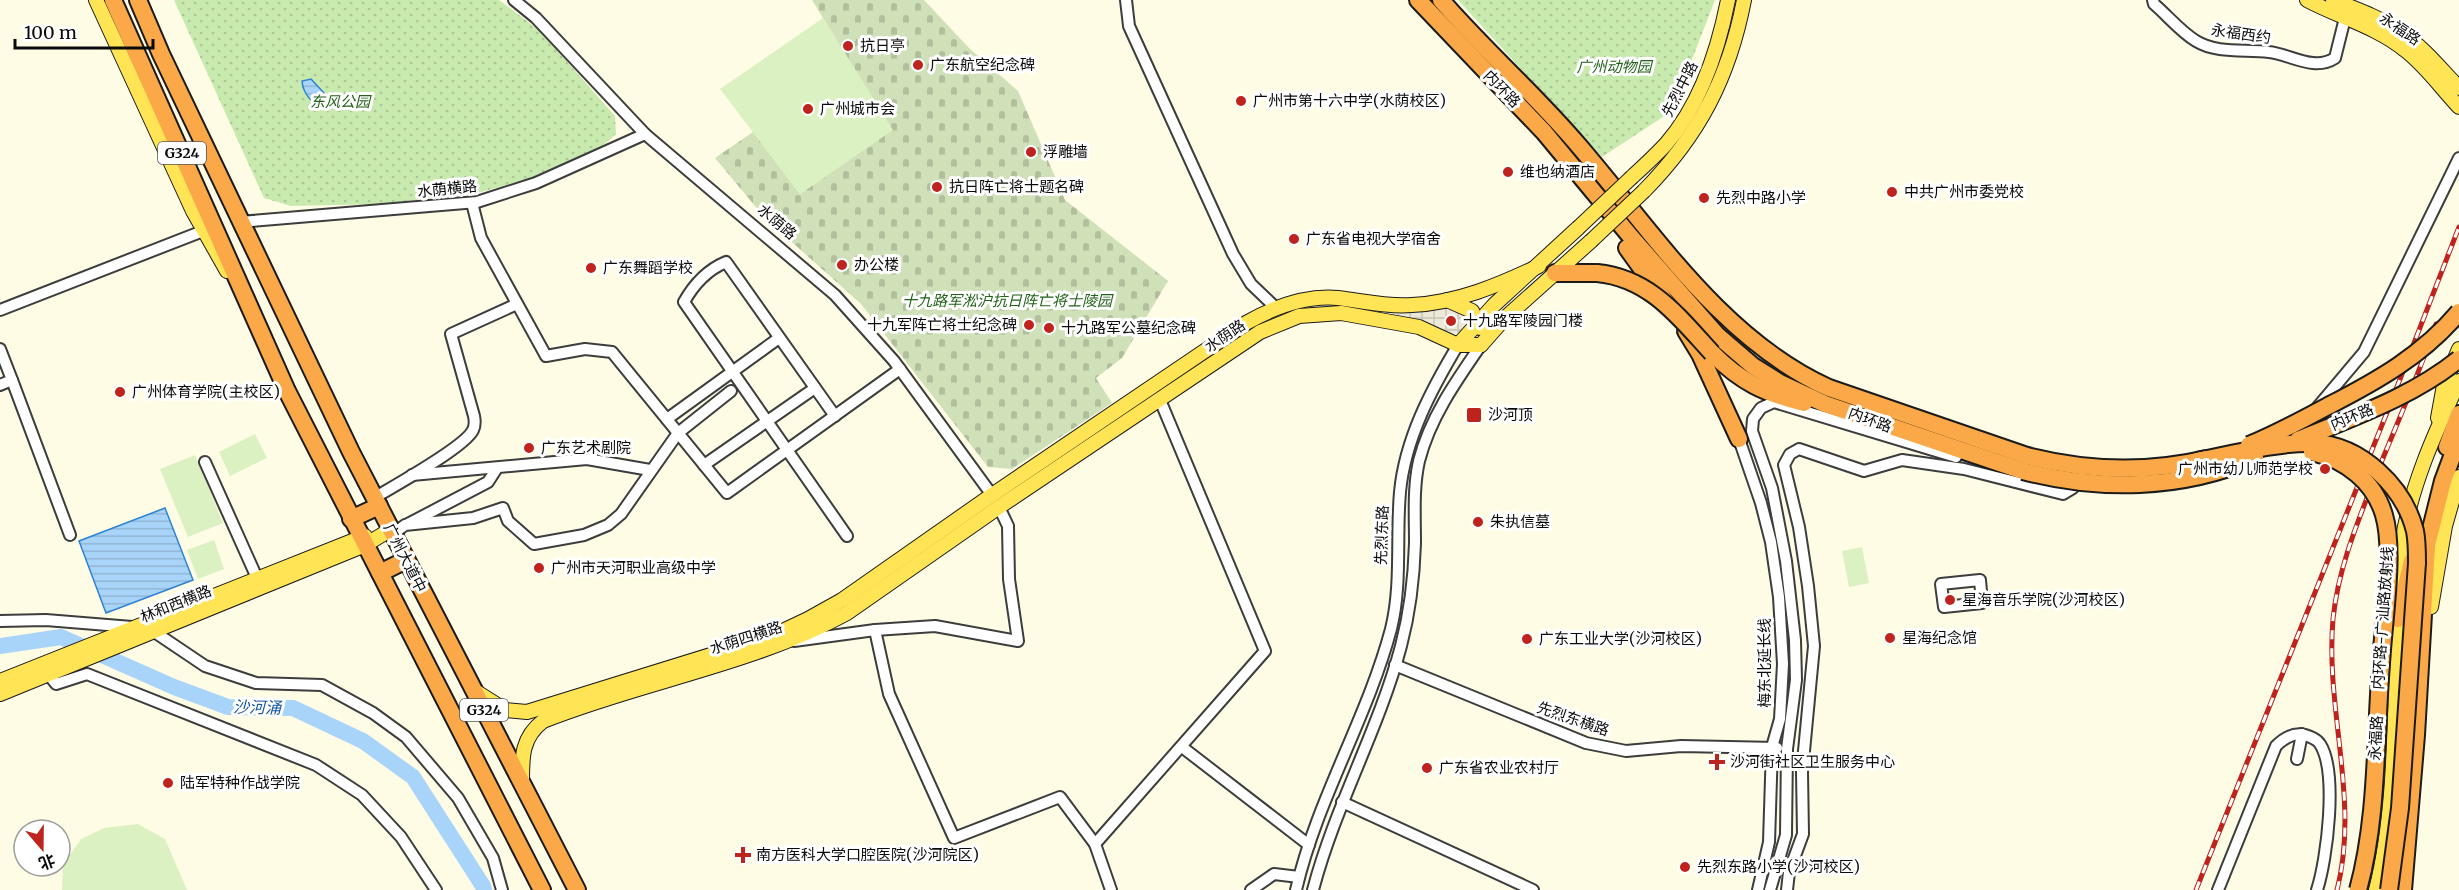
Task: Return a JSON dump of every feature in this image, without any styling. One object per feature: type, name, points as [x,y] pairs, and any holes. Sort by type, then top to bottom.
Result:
[{"type":"highway","name":"G324","points":[[113,0],[248,306]]},
{"type":"highway","name":"G324","points":[[138,0],[145,20],[240,222]]},
{"type":"highway","name":"内环路","points":[[1418,0],[1559,148],[1672,285],[1717,335],[1766,375],[1817,401],[1883,425],[2004,466],[2055,478],[2087,483],[2129,484],[2170,481],[2212,473],[2244,463],[2404,394],[2459,359]]},
{"type":"highway","name":"内环路","points":[[1441,0],[1553,116],[1686,273],[1757,346],[1791,369],[1829,388],[2027,456],[2067,465],[2105,469],[2146,468],[2197,461],[2255,442],[2381,378],[2416,355],[2459,313]]},
{"type":"highway","points":[[1515,103],[1577,178],[1688,334],[1700,354],[1739,439]]},
{"type":"highway","name":"广州大道中","points":[[240,222],[376,502],[396,530],[406,560],[577,890]]},
{"type":"highway","points":[[1555,273],[1597,273],[1627,280],[1660,298],[1724,364],[1755,387],[1773,395],[1883,425]]},
{"type":"highway","name":"广州大道中","points":[[248,306],[351,519],[542,890]]},
{"type":"highway","points":[[2398,619],[2420,529],[2458,416]]},
{"type":"highway","points":[[2403,890],[2416,735],[2427,545],[2443,481],[2459,438]]},
{"type":"highway","points":[[2197,461],[2291,445],[2317,443],[2329,445],[2373,466],[2390,484],[2406,507],[2415,532],[2417,563],[2400,808],[2389,890]]},
{"type":"highway","name":"内环路-广汕路放射线","points":[[2244,463],[2281,452],[2302,451],[2323,455],[2346,465],[2365,480],[2373,490],[2384,515],[2388,543],[2372,799],[2367,856],[2358,890]]},
{"type":"highway","points":[[351,519],[376,502]]},
{"type":"highway","points":[[380,573],[406,560]]},
{"type":"main road","points":[[96,0],[203,231],[248,306]]},
{"type":"main road","points":[[133,0],[145,20]]},
{"type":"main road","name":"先烈中路","points":[[1578,228],[1676,131],[1694,103],[1710,66],[1722,31],[1728,0]]},
{"type":"main road","points":[[1481,345],[1504,319],[1591,241],[1671,163],[1707,110],[1733,46],[1744,0]]},
{"type":"main road","name":"永福路","points":[[2307,0],[2366,26],[2401,46],[2459,107]]},
{"type":"main road","name":"永福路","points":[[2333,0],[2369,14],[2402,32],[2428,55],[2459,88]]},
{"type":"main road","points":[[1710,66],[1724,71]]},
{"type":"main road","points":[[2445,91],[2459,116]]},
{"type":"main road","name":"先烈东路","points":[[1458,345],[1479,322],[1578,228]]},
{"type":"main road","name":"水荫路","points":[[1481,345],[1458,345],[1419,327],[1341,313],[1299,316],[1260,332],[999,507],[992,495],[1246,323],[1275,308],[1321,298],[1400,306],[1445,300],[1499,285],[1539,266]]},
{"type":"main road","points":[[1445,300],[1468,308],[1479,322],[1481,345]]},
{"type":"main road","points":[[2436,432],[2444,385],[2459,349]]},
{"type":"main road","name":"永福路","points":[[2376,890],[2383,855],[2390,793],[2402,541],[2419,477],[2459,381]]},
{"type":"main road","points":[[2411,890],[2423,745],[2431,594],[2445,526],[2459,477]]},
{"type":"main road","name":"水荫四横路","points":[[474,691],[505,710],[527,712],[772,636],[842,600],[992,495]]},
{"type":"main road","name":"水荫四横路","points":[[522,784],[523,749],[530,733],[543,721],[792,641],[847,613],[999,507]]},
{"type":"main road","points":[[363,541],[396,530]]},
{"type":"main road","name":"林和西横路","points":[[0,681],[50,669],[257,578],[363,541]]},
{"type":"main road","name":"林和西横路","points":[[0,694],[117,634],[153,631],[363,541]]},
{"type":"street","name":"水荫路","points":[[514,0],[555,38],[645,134],[813,274],[868,330],[900,369],[992,495]]},
{"type":"street","points":[[1126,0],[1129,26],[1233,254],[1251,284],[1275,308]]},
{"type":"street","name":"永福西约","points":[[2153,0],[2154,4],[2196,41],[2214,48],[2272,52],[2297,61],[2328,63],[2335,58],[2345,18]]},
{"type":"street","name":"水荫横路","points":[[240,222],[472,203],[495,198],[536,183],[645,134]]},
{"type":"street","points":[[1787,890],[1789,872],[1803,834],[1802,772],[1814,646],[1799,527],[1784,465],[1790,454],[1799,449],[1864,471],[1902,460],[1964,469],[2063,494],[2073,488],[2123,490],[2183,483],[2236,468],[2295,433],[2364,352],[2459,158]]},
{"type":"street","points":[[472,203],[481,238],[546,356],[585,349],[612,352],[727,493],[900,369]]},
{"type":"street","points":[[0,310],[203,231]]},
{"type":"street","points":[[835,416],[726,262],[716,266],[693,285],[684,302],[789,449],[847,536]]},
{"type":"street","points":[[376,502],[409,476],[469,436],[474,429],[473,411],[451,334],[517,304]]},
{"type":"street","points":[[667,419],[780,338]]},
{"type":"street","name":"先烈东路","points":[[1296,890],[1320,812],[1371,688],[1391,626],[1397,570],[1400,490],[1410,442],[1438,380],[1458,345]]},
{"type":"street","points":[[1313,890],[1336,817],[1395,665],[1410,607],[1414,563],[1415,502],[1420,460],[1438,413],[1481,345]]},
{"type":"street","points":[[0,349],[70,535]]},
{"type":"street","points":[[0,385],[12,380]]},
{"type":"street","points":[[704,465],[815,388]]},
{"type":"street","points":[[396,530],[472,518],[503,508],[508,521],[534,544],[561,541],[584,535],[608,525],[621,514],[678,433],[731,391]]},
{"type":"street","points":[[1095,844],[1265,651],[1160,400]]},
{"type":"street","name":"梅东北延长线","points":[[1770,890],[1786,835],[1787,749],[1796,680],[1795,640],[1779,519],[1772,488],[1752,431],[1753,419],[1761,408],[1774,402],[2022,477],[2073,488]]},
{"type":"street","name":"梅东北延长线","points":[[1739,439],[1761,503],[1771,542],[1779,597],[1783,664],[1780,719],[1772,747],[1769,842],[1758,890]]},
{"type":"street","points":[[409,476],[587,459],[650,470]]},
{"type":"street","points":[[1761,460],[1784,465]]},
{"type":"street","points":[[206,462],[257,578]]},
{"type":"street","points":[[396,530],[488,482],[497,468]]},
{"type":"street","points":[[792,641],[875,630],[935,626],[1018,641],[1009,579],[1008,526],[999,507]]},
{"type":"street","points":[[0,621],[46,620],[133,633]]},
{"type":"street","points":[[875,630],[890,694],[954,838],[1060,797],[1095,844],[1111,890]]},
{"type":"street","points":[[153,631],[205,666],[256,683],[322,685],[373,713],[405,738],[458,798],[493,858],[502,890]]},
{"type":"street","name":"先烈东横路","points":[[1395,665],[1586,743],[1626,751],[1681,746],[1787,749]]},
{"type":"street","points":[[50,669],[56,684],[87,674],[316,765],[362,795],[400,837],[436,890]]},
{"type":"street","points":[[2297,759],[2302,734]]},
{"type":"street","points":[[2218,890],[2276,746],[2291,735],[2302,734],[2317,740],[2321,745],[2328,785],[2328,834],[2317,890]]},
{"type":"street","points":[[1182,747],[1309,845]]},
{"type":"street","points":[[1342,802],[1533,890]]},
{"type":"street","points":[[1320,812],[1336,817]]},
{"type":"street","points":[[1786,835],[1803,834]]},
{"type":"street","points":[[1251,890],[1274,874],[1299,877]]},
{"type":"green space","name":"东风公园","points":[[174,0],[499,0],[539,30],[615,116],[616,134],[591,156],[542,176],[477,193],[381,204],[291,206],[264,198]]},
{"type":"green space","name":"十九路军淞沪抗日阵亡将士陵园","points":[[812,0],[924,0],[970,49],[1018,91],[1065,200],[1168,281],[1122,358],[1096,378],[1112,403],[1012,469],[988,467],[861,304],[765,218],[715,158],[753,132],[800,194],[892,130]]},
{"type":"green space","name":"广州动物园","points":[[1458,0],[1715,0],[1672,111],[1602,157]]},
{"type":"green space","name":"广州城市会","points":[[823,18],[893,130],[800,194],[720,89]]},
{"type":"green space","points":[[255,434],[267,458],[230,476],[219,452]]},
{"type":"green space","points":[[195,455],[223,523],[188,537],[160,469]]},
{"type":"green space","points":[[214,540],[224,569],[198,579],[187,550]]},
{"type":"green space","points":[[1862,547],[1869,583],[1849,587],[1842,551]]},
{"type":"green space","points":[[138,824],[165,839],[187,890],[62,890],[62,878],[72,878],[72,852],[81,839],[104,828]]},
{"type":"shaded area","points":[[1454,307],[1460,309],[1465,315],[1465,325],[1462,331],[1451,335],[1390,315]]},
{"type":"water","points":[[311,79],[324,93],[324,108],[312,101],[304,90],[302,81]]},
{"type":"water","points":[[165,508],[193,580],[106,613],[79,541]]},
{"type":"waterway","name":"沙河涌","points":[[0,646],[61,637],[174,687],[228,707],[293,708],[363,741],[413,777],[484,890]]},
{"type":"railway","points":[[2196,890],[2459,227]]},
{"type":"railway","points":[[2337,890],[2343,856],[2345,822],[2344,789],[2333,687],[2335,601],[2354,531],[2436,324]]},
{"type":"place","name":"抗日亭","points":[[848,46]]},
{"type":"place","name":"广东航空纪念碑","points":[[918,65]]},
{"type":"place","name":"广州市第十六中学(水荫校区)","points":[[1241,101]]},
{"type":"place","name":"广州城市会","points":[[808,109]]},
{"type":"place","name":"浮雕墙","points":[[1031,152]]},
{"type":"place","name":"维也纳酒店","points":[[1508,172]]},
{"type":"place","name":"抗日阵亡将士题名碑","points":[[937,187]]},
{"type":"place","name":"中共广州市委党校","points":[[1892,192]]},
{"type":"place","name":"先烈中路小学","points":[[1704,198]]},
{"type":"place","name":"广东省电视大学宿舍","points":[[1294,239]]},
{"type":"place","name":"办公楼","points":[[842,265]]},
{"type":"place","name":"广东舞蹈学校","points":[[591,268]]},
{"type":"place","name":"十九路军陵园门楼","points":[[1451,321]]},
{"type":"place","name":"十九军阵亡将士纪念碑","points":[[1029,325]]},
{"type":"place","name":"十九路军公墓纪念碑","points":[[1049,328]]},
{"type":"place","name":"广州体育学院(主校区)","points":[[120,392]]},
{"type":"place","name":"沙河顶","points":[[1474,415]]},
{"type":"place","name":"广东艺术剧院","points":[[529,448]]},
{"type":"place","name":"广州市幼儿师范学校","points":[[2325,469]]},
{"type":"place","name":"朱执信墓","points":[[1478,522]]},
{"type":"place","name":"广州市天河职业高级中学","points":[[539,568]]},
{"type":"place","name":"星海音乐学院(沙河校区)","points":[[1950,600]]},
{"type":"place","name":"星海纪念馆","points":[[1890,638]]},
{"type":"place","name":"广东工业大学(沙河校区)","points":[[1527,639]]},
{"type":"place","name":"沙河街社区卫生服务中心","points":[[1717,762]]},
{"type":"place","name":"广东省农业农村厅","points":[[1427,768]]},
{"type":"place","name":"陆军特种作战学院","points":[[168,783]]},
{"type":"place","name":"南方医科大学口腔医院(沙河院区)","points":[[743,855]]},
{"type":"place","name":"先烈东路小学(沙河校区)","points":[[1685,867]]}]
